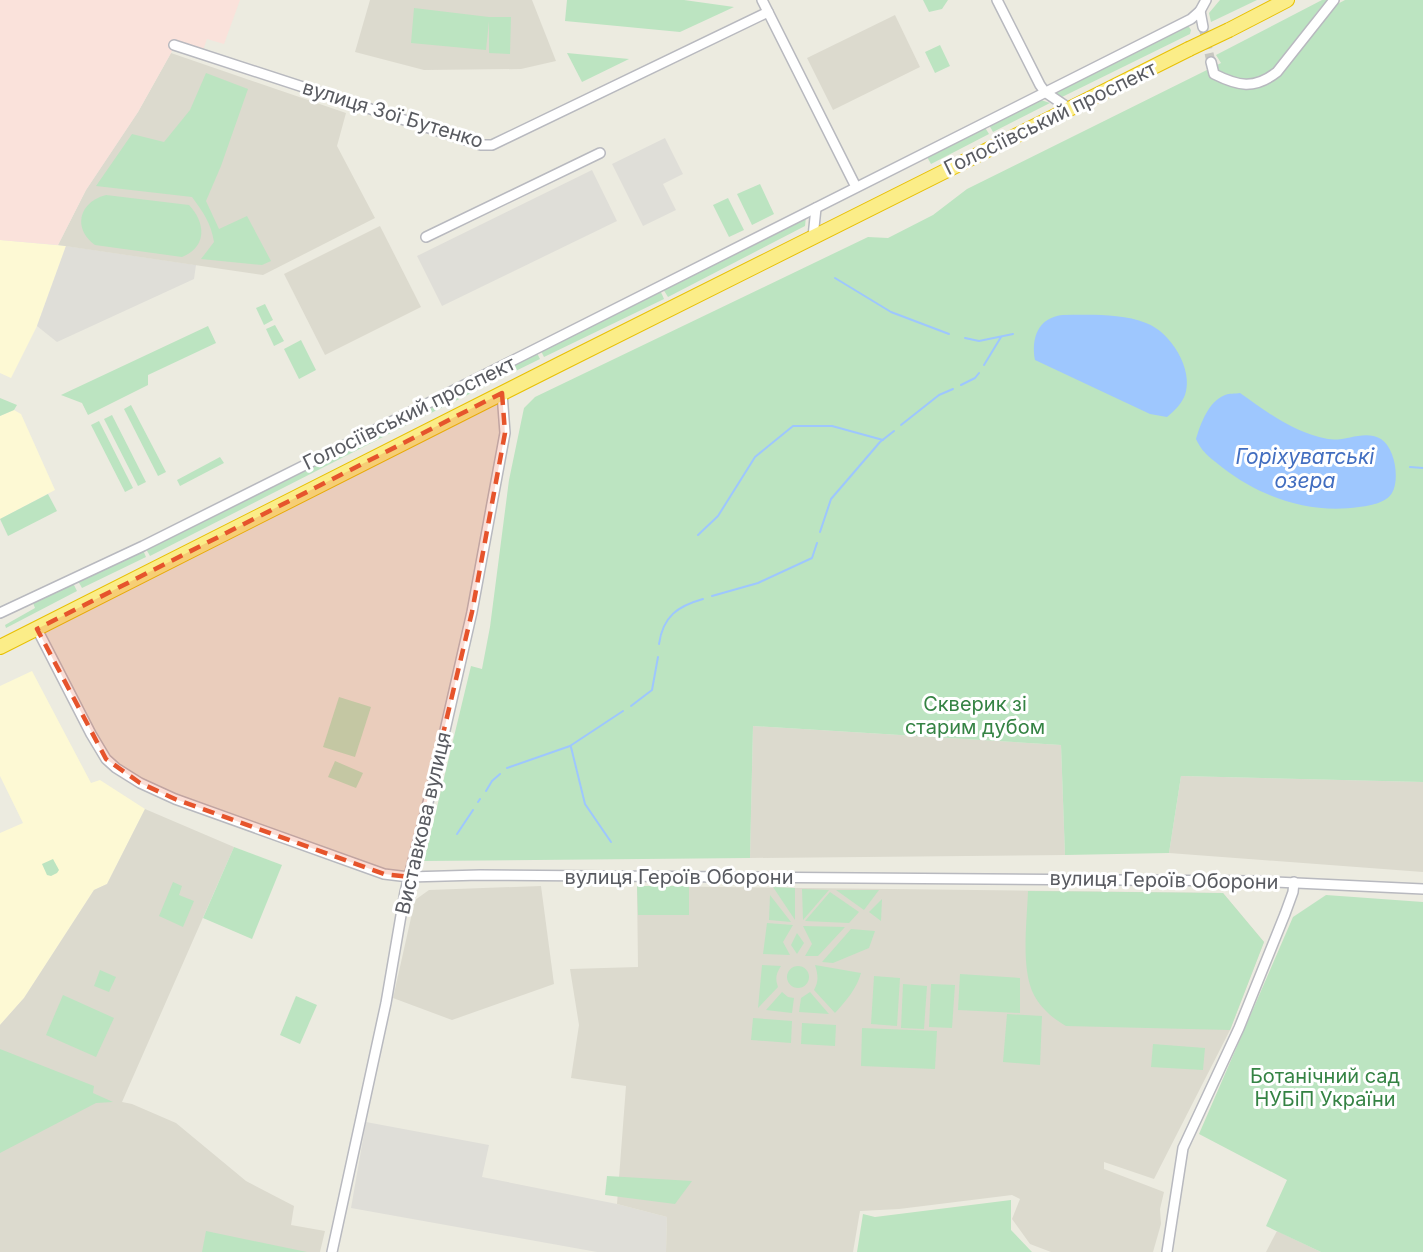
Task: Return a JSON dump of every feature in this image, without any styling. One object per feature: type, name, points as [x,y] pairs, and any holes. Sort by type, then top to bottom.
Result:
[{"type":"highway","name":"Голосіївський проспект","points":[[0,647],[1287,0]]},
{"type":"street","points":[[762,0],[856,187]]},
{"type":"street","points":[[997,0],[1044,92],[1070,109]]},
{"type":"street","name":"Голосіївський проспект","points":[[0,614],[143,546],[1191,19],[1200,11],[1206,0]]},
{"type":"street","points":[[1211,62],[1214,74],[1234,84],[1256,83],[1267,79],[1277,72],[1334,0]]},
{"type":"street","points":[[1200,11],[1203,27]]},
{"type":"street","name":"вулиця Зої Бутенко","points":[[174,45],[481,145],[492,145],[768,12]]},
{"type":"street","points":[[426,237],[600,153]]},
{"type":"street","points":[[813,237],[816,208]]},
{"type":"street","name":"Виставкова вулиця","points":[[332,1252],[386,1004],[409,877],[475,600],[505,433],[502,393]]},
{"type":"street","name":"вулиця Героїв Оборони","points":[[37,628],[91,734],[106,759],[116,768],[140,783],[229,819],[384,874],[409,877],[480,875],[1294,882],[1423,889]]},
{"type":"street","points":[[1167,1252],[1183,1148],[1239,1028],[1286,914],[1294,882]]},
{"type":"highlighted area","points":[[502,393],[505,433],[472,612],[409,877],[384,874],[175,799],[140,783],[106,759],[37,629]]},
{"type":"shaded area","points":[[0,0],[240,0],[224,44],[207,39],[203,50],[176,42],[138,112],[86,190],[58,245],[0,240]]},
{"type":"shaded area","points":[[370,0],[532,0],[556,61],[521,69],[424,70],[355,52]]},
{"type":"shaded area","points":[[895,15],[920,67],[833,110],[807,58]]},
{"type":"shaded area","points":[[171,53],[346,113],[337,146],[375,218],[263,275],[58,245],[86,190],[138,112]]},
{"type":"shaded area","points":[[665,138],[683,174],[663,184],[676,210],[643,226],[612,164]]},
{"type":"shaded area","points":[[592,170],[617,221],[442,306],[417,256]]},
{"type":"shaded area","points":[[380,226],[421,307],[325,355],[284,274]]},
{"type":"shaded area","points":[[0,240],[66,246],[37,326],[11,378],[0,373]]},
{"type":"shaded area","points":[[66,246],[196,265],[194,279],[57,342],[37,326]]},
{"type":"shaded area","points":[[14,410],[21,414],[55,490],[0,519],[0,416]]},
{"type":"shaded area","points":[[32,671],[91,783],[100,780],[145,809],[107,884],[94,890],[24,998],[0,1025],[0,833],[23,823],[0,776],[0,686]]},
{"type":"shaded area","points":[[753,726],[1061,745],[1065,855],[750,858]]},
{"type":"shaded area","points":[[1181,776],[1423,782],[1423,872],[1169,853]]},
{"type":"shaded area","points":[[145,809],[234,847],[122,1102],[176,1123],[246,1181],[294,1206],[291,1225],[325,1231],[320,1252],[0,1252],[0,1025],[24,998],[94,890],[107,884]]},
{"type":"shaded area","points":[[541,886],[554,984],[452,1020],[393,998],[415,900],[429,890]]},
{"type":"shaded area","points":[[637,886],[1223,893],[1264,942],[1230,1030],[1154,1179],[1104,1162],[1104,1169],[1164,1192],[1160,1209],[1161,1224],[1153,1252],[1051,1252],[1030,1244],[1012,1219],[1020,1199],[1012,1195],[899,1209],[860,1211],[853,1252],[666,1252],[667,1217],[617,1204],[626,1086],[571,1078],[579,1025],[570,969],[638,967]]},
{"type":"shaded area","points":[[366,1122],[489,1145],[482,1177],[617,1204],[667,1217],[666,1252],[597,1252],[351,1208]]},
{"type":"shaded area","points":[[1277,1231],[1321,1252],[1266,1252]]},
{"type":"green space","points":[[567,0],[684,0],[734,7],[680,32],[565,21]]},
{"type":"green space","points":[[923,0],[948,0],[942,9],[929,12]]},
{"type":"green space","points":[[1220,0],[1257,0],[1211,22],[1209,13]]},
{"type":"green space","name":"Скверик зі старим дубом","points":[[1322,0],[1327,0],[1313,17],[1345,0],[1423,0],[1423,782],[1181,776],[1169,853],[1065,855],[1061,745],[753,726],[750,858],[424,861],[471,666],[482,669],[490,627],[509,480],[524,408],[535,397],[868,237],[888,238],[933,215],[967,189],[1221,63],[1216,55]]},
{"type":"green space","points":[[414,8],[489,17],[511,17],[510,54],[489,53],[489,21],[486,50],[411,43]]},
{"type":"green space","points":[[1187,24],[1191,30],[1190,34],[1062,97],[1051,93]]},
{"type":"green space","points":[[940,45],[950,66],[935,73],[925,52]]},
{"type":"green space","points":[[567,53],[629,59],[582,82]]},
{"type":"green space","points":[[206,73],[248,89],[206,201],[219,229],[247,216],[271,261],[262,265],[201,259],[214,242],[206,218],[192,197],[96,186],[132,134],[164,142],[190,110]]},
{"type":"green space","points":[[1038,99],[1050,103],[993,132],[989,125]]},
{"type":"green space","points":[[984,126],[989,134],[931,164],[926,155]]},
{"type":"green space","points":[[760,184],[774,214],[752,225],[737,194]]},
{"type":"green space","points":[[106,195],[189,205],[199,219],[200,241],[190,253],[182,257],[95,245],[83,231],[82,216],[90,203]]},
{"type":"green space","points":[[728,198],[744,230],[729,237],[713,205]]},
{"type":"green space","points":[[806,217],[805,226],[668,297],[663,289]]},
{"type":"green space","points":[[660,290],[664,299],[544,357],[541,351]]},
{"type":"green space","points":[[265,304],[273,320],[264,325],[256,308]]},
{"type":"green space","points":[[275,325],[284,341],[274,346],[266,329]]},
{"type":"green space","points":[[208,326],[216,343],[148,375],[148,385],[88,415],[82,403],[61,395]]},
{"type":"green space","points":[[301,340],[316,370],[299,379],[284,349]]},
{"type":"green space","points":[[537,353],[540,359],[429,414],[426,408]]},
{"type":"green space","points":[[0,398],[17,405],[14,410],[0,416]]},
{"type":"green space","points":[[131,405],[166,472],[158,476],[124,409]]},
{"type":"green space","points":[[422,409],[426,415],[150,556],[146,549]]},
{"type":"green space","points":[[112,415],[146,482],[138,486],[104,419]]},
{"type":"green space","points":[[99,421],[133,488],[125,492],[91,425]]},
{"type":"green space","points":[[220,457],[224,463],[180,486],[177,480]]},
{"type":"green space","points":[[48,494],[57,511],[8,536],[0,519]]},
{"type":"green space","points":[[143,550],[146,557],[82,588],[78,581]]},
{"type":"green space","points":[[73,583],[77,591],[6,628],[5,625],[35,608],[33,603]]},
{"type":"green space","points":[[339,697],[371,707],[355,757],[323,747]]},
{"type":"green space","points":[[335,761],[363,773],[356,788],[328,777]]},
{"type":"green space","points":[[234,847],[282,865],[252,939],[203,918]]},
{"type":"green space","points":[[53,859],[59,870],[51,876],[47,875],[42,864]]},
{"type":"green space","points":[[173,882],[182,886],[179,895],[194,901],[183,927],[159,916]]},
{"type":"green space","points":[[637,886],[689,886],[689,915],[638,915]]},
{"type":"green space","points":[[773,887],[795,888],[795,920]]},
{"type":"green space","points":[[802,889],[829,890],[803,920]]},
{"type":"green space","points":[[836,890],[879,890],[864,910]]},
{"type":"green space","points":[[1028,891],[1223,893],[1264,942],[1230,1030],[1066,1026],[1060,1022],[1039,1004],[1030,985],[1026,951]]},
{"type":"green space","points":[[830,892],[859,912],[849,923],[805,921]]},
{"type":"green space","points":[[770,895],[791,922],[769,920]]},
{"type":"green space","name":"Ботанічний сад НУБіП України","points":[[1326,895],[1423,902],[1423,1252],[1321,1252],[1266,1226],[1287,1180],[1199,1134],[1293,917]]},
{"type":"green space","points":[[882,899],[881,921],[869,912]]},
{"type":"green space","points":[[767,923],[793,925],[783,942],[790,955],[763,954]]},
{"type":"green space","points":[[803,926],[845,927],[818,956],[805,956],[812,944]]},
{"type":"green space","points":[[851,929],[875,931],[869,948],[833,963],[822,962]]},
{"type":"green space","points":[[797,933],[804,943],[797,954],[791,945]]},
{"type":"green space","points":[[762,965],[781,966],[776,976],[778,987],[758,1008]]},
{"type":"green space","points":[[815,965],[861,973],[854,989],[835,1013],[814,990],[818,978]]},
{"type":"green space","points":[[798,966],[806,969],[809,977],[806,985],[798,988],[790,985],[787,977],[790,969]]},
{"type":"green space","points":[[100,970],[116,977],[109,992],[94,986]]},
{"type":"green space","points":[[960,974],[1020,978],[1020,1013],[958,1010]]},
{"type":"green space","points":[[874,976],[900,978],[897,1026],[871,1024]]},
{"type":"green space","points":[[903,984],[927,986],[924,1029],[901,1028]]},
{"type":"green space","points":[[931,984],[955,985],[952,1028],[929,1027]]},
{"type":"green space","points":[[782,992],[794,998],[792,1013],[766,1010]]},
{"type":"green space","points":[[810,992],[829,1014],[799,1012],[801,998]]},
{"type":"green space","points":[[63,995],[114,1018],[96,1057],[46,1035]]},
{"type":"green space","points":[[296,996],[317,1005],[300,1044],[280,1035]]},
{"type":"green space","points":[[1007,1014],[1042,1016],[1040,1065],[1003,1062]]},
{"type":"green space","points":[[753,1018],[792,1021],[791,1043],[751,1040]]},
{"type":"green space","points":[[802,1023],[836,1025],[835,1046],[801,1044]]},
{"type":"green space","points":[[862,1028],[937,1031],[935,1069],[861,1066]]},
{"type":"green space","points":[[1153,1044],[1205,1048],[1203,1070],[1151,1067]]},
{"type":"green space","points":[[0,1049],[94,1086],[93,1093],[113,1102],[96,1103],[0,1153]]},
{"type":"green space","points":[[607,1176],[692,1181],[675,1204],[605,1195]]},
{"type":"green space","points":[[1011,1200],[1011,1230],[1032,1252],[857,1252],[863,1214],[875,1217]]},
{"type":"green space","points":[[206,1231],[307,1252],[202,1252]]},
{"type":"water","points":[[1062,315],[1115,316],[1136,320],[1146,323],[1164,335],[1178,353],[1186,374],[1185,395],[1175,410],[1167,417],[1150,414],[1035,360],[1034,344],[1038,330],[1047,320]]},
{"type":"water","name":"Горіхуватські озера","points":[[1240,393],[1281,421],[1316,436],[1335,439],[1368,435],[1381,439],[1390,449],[1395,464],[1396,480],[1392,493],[1382,502],[1368,506],[1323,508],[1287,501],[1238,479],[1207,455],[1196,439],[1203,420],[1214,403],[1227,394]]},
{"type":"waterway","points":[[835,278],[891,312],[949,334]]},
{"type":"waterway","points":[[965,338],[979,341],[1013,334]]},
{"type":"waterway","points":[[984,365],[1001,337]]},
{"type":"waterway","points":[[961,385],[975,378],[979,373]]},
{"type":"waterway","points":[[901,425],[939,395],[953,389]]},
{"type":"waterway","points":[[698,535],[718,516],[755,457],[793,426],[832,426],[883,440]]},
{"type":"waterway","points":[[820,532],[831,499],[880,442],[894,431]]},
{"type":"waterway","points":[[1410,467],[1423,468]]},
{"type":"waterway","points":[[712,596],[758,583],[812,558],[817,543]]},
{"type":"waterway","points":[[659,644],[668,619],[679,609],[703,599]]},
{"type":"waterway","points":[[631,706],[652,690],[658,657]]},
{"type":"waterway","points":[[507,768],[570,746],[623,711]]},
{"type":"waterway","points":[[571,747],[585,804],[611,842]]},
{"type":"waterway","points":[[486,791],[500,774]]},
{"type":"waterway","points":[[457,834],[473,810]]},
{"type":"tunnel","points":[[1203,27],[1211,62]]}]
